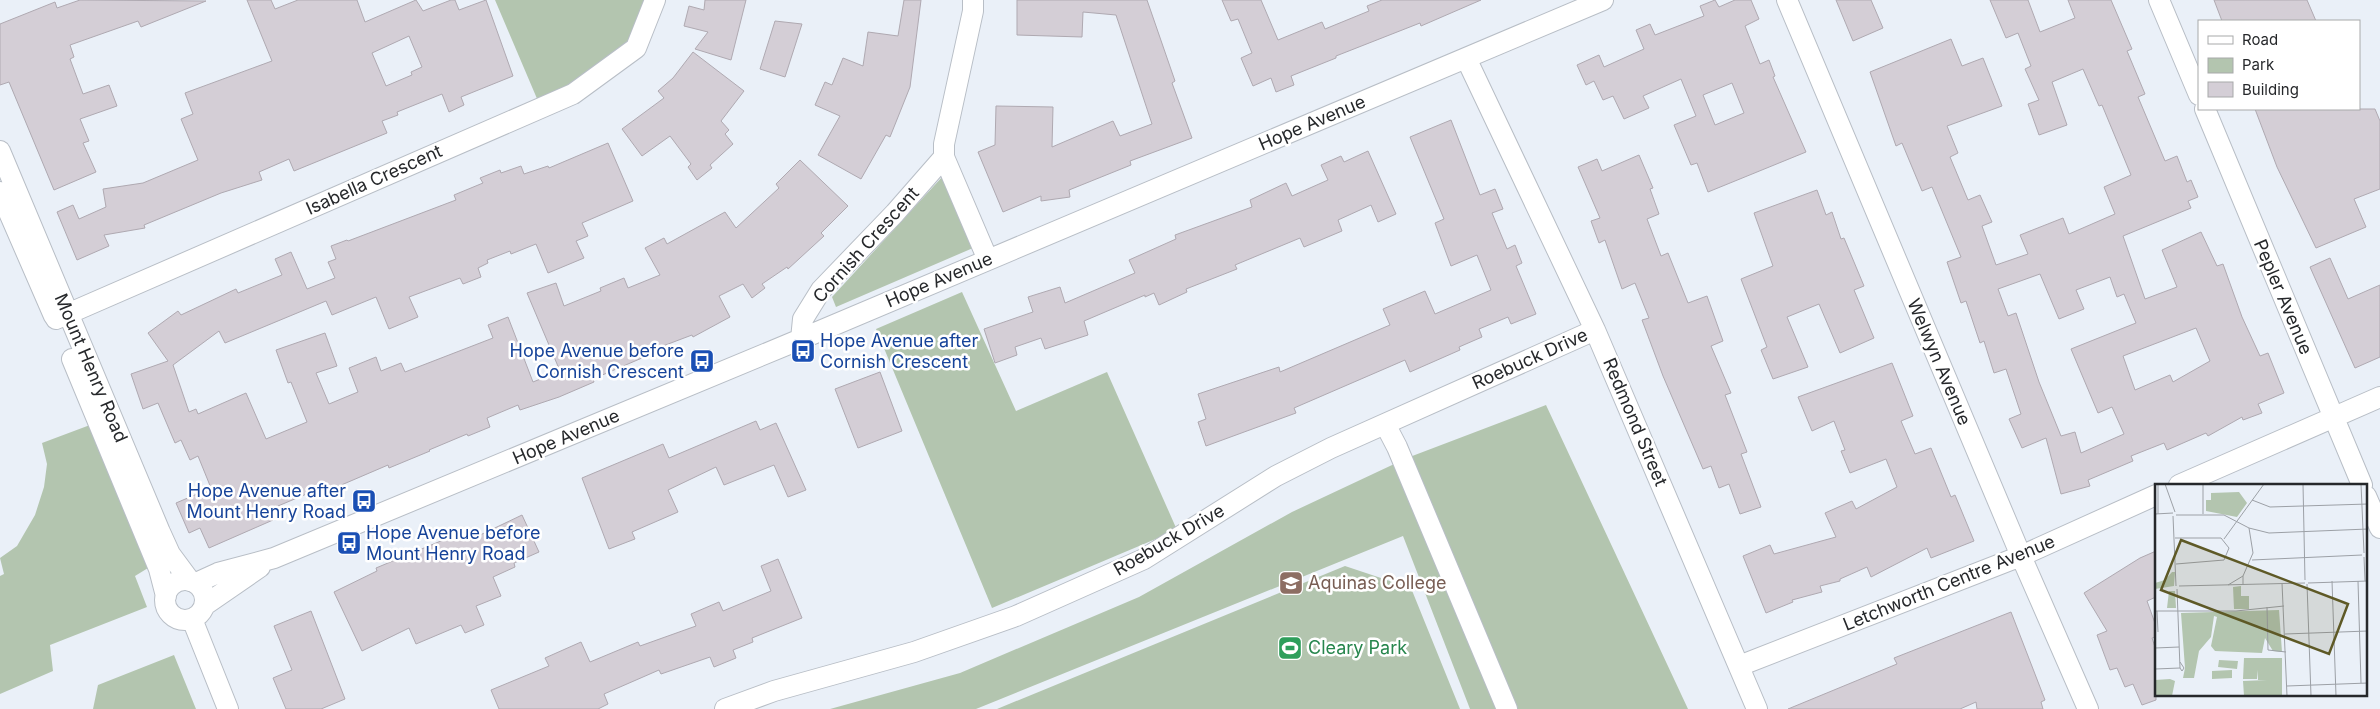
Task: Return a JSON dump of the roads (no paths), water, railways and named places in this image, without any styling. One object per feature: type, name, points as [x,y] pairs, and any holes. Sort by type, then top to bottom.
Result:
[{"type":"street","name":"Isabella Crescent","points":[[62,316],[573,94],[636,48],[656,0]]},
{"type":"street","points":[[973,0],[973,11],[944,144],[944,157],[988,260]]},
{"type":"street","name":"Hope Avenue","points":[[193,582],[218,573],[274,558],[801,339],[1603,0]]},
{"type":"street","points":[[2160,0],[2198,93]]},
{"type":"street","name":"Welwyn Avenue","points":[[1787,4],[2021,556],[2088,709]]},
{"type":"street","name":"Redmond Street","points":[[1466,58],[1595,330],[1757,709]]},
{"type":"street","name":"Pepler Avenue","points":[[2205,110],[2362,484]]},
{"type":"street","name":"Mount Henry Road","points":[[0,151],[159,569],[166,596]]},
{"type":"street","name":"Cornish Crescent","points":[[801,339],[803,318],[821,290],[895,213],[944,157]]},
{"type":"street","name":"Mount Henry Road","points":[[0,192],[62,316],[170,554],[193,582]]},
{"type":"street","name":"Roebuck Drive","points":[[725,709],[774,691],[930,647],[1016,616],[1144,559],[1276,476],[1330,448],[1595,330]]},
{"type":"street","points":[[2181,484],[2380,397]]},
{"type":"street","points":[[1386,424],[1507,709]]},
{"type":"street","name":"Letchworth Centre Avenue","points":[[1739,666],[2021,556],[2155,496]]},
{"type":"street","points":[[2368,501],[2380,528]]},
{"type":"street","name":"Hope Avenue","points":[[198,612],[274,558]]},
{"type":"street","points":[[198,612],[181,620],[171,614],[166,605],[168,590],[178,581],[193,582],[204,592],[198,612],[228,709]]},
{"type":"place","name":"Hope Avenue after Cornish Crescent","points":[[803,351]]},
{"type":"place","name":"Hope Avenue before Cornish Crescent","points":[[702,361]]},
{"type":"place","name":"Hope Avenue after Mount Henry Road","points":[[364,501]]},
{"type":"place","name":"Hope Avenue before Mount Henry Road","points":[[349,543]]},
{"type":"place","name":"Aquinas College","points":[[1291,583]]},
{"type":"place","name":"Cleary Park","points":[[1290,648]]}]
